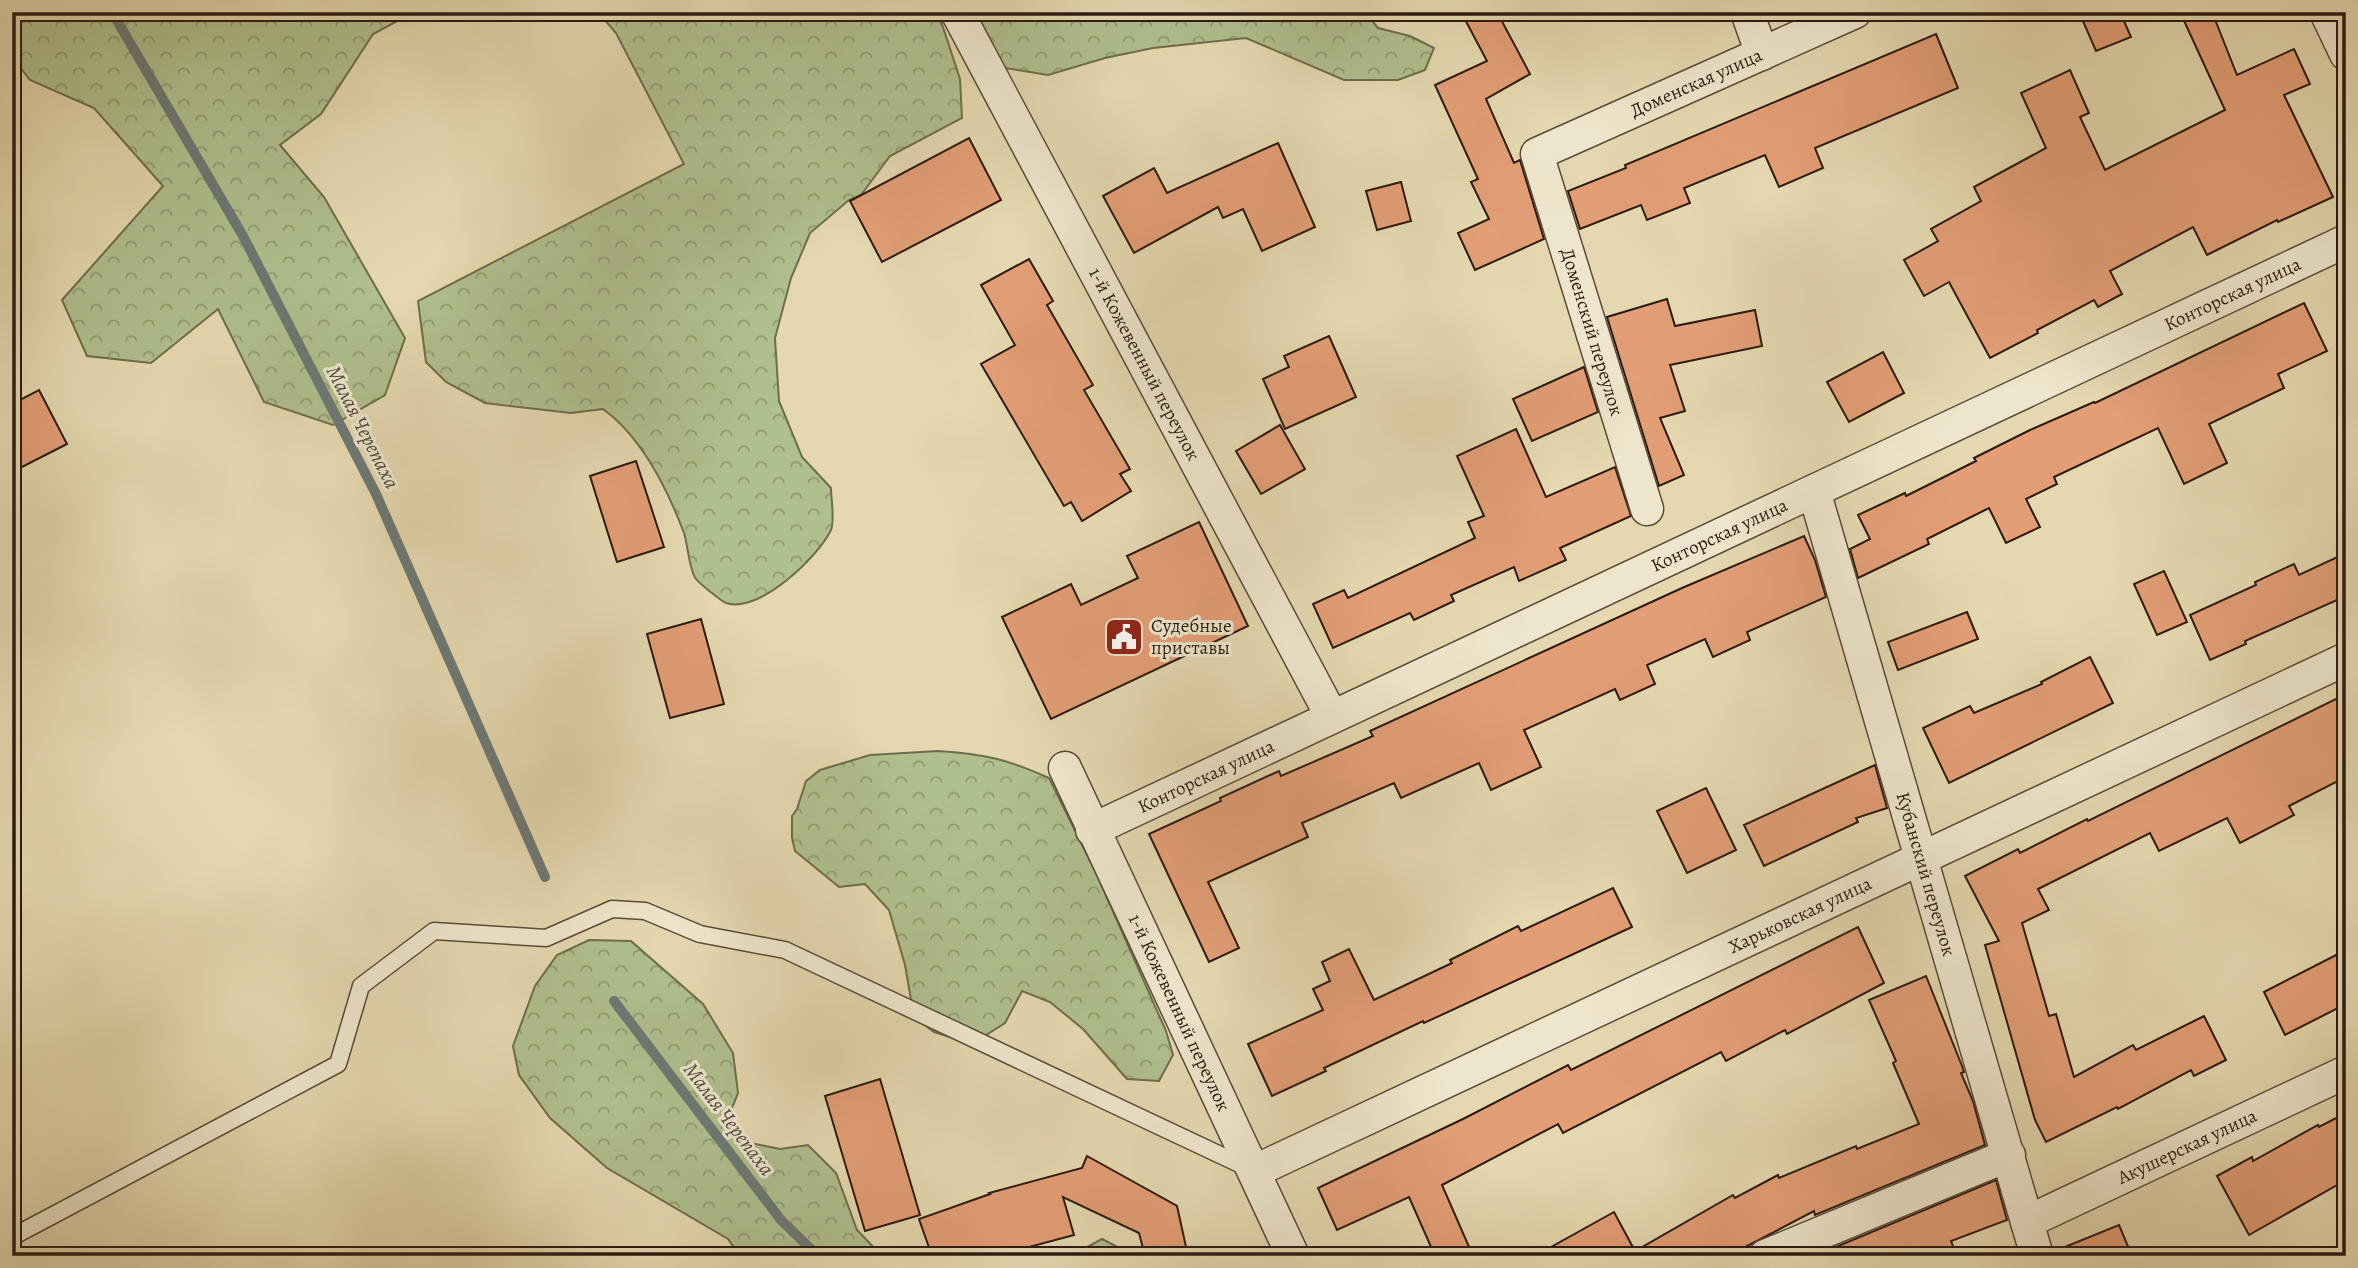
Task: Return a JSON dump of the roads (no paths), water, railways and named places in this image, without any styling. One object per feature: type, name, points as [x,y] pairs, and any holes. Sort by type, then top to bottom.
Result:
[{"type":"street","name":"1-й Кожевенный переулок","points":[[957,12],[1332,718]]},
{"type":"street","points":[[1747,12],[1762,54]]},
{"type":"street","name":"Доменская улица","points":[[1537,154],[1855,12]]},
{"type":"street","points":[[2326,12],[2346,54]]},
{"type":"street","name":"Доменский переулок","points":[[1537,154],[1647,509]]},
{"type":"street","name":"Конторская улица","points":[[1092,830],[2346,242]]},
{"type":"street","name":"Кубанский переулок","points":[[1814,491],[2037,1256]]},
{"type":"street","name":"Харьковская улица","points":[[1255,1171],[2346,659]]},
{"type":"street","name":"1-й Кожевенный переулок","points":[[1065,768],[1293,1256]]},
{"type":"street","name":"Акушерская улица","points":[[2027,1222],[2346,1072]]},
{"type":"street","points":[[1765,1256],[2009,1155]]},
{"type":"lane","points":[[12,1237],[338,1064],[361,986],[434,930],[547,938],[612,909],[645,911],[700,934],[785,950],[1255,1171]]},
{"type":"waterway","name":"Малая Черепаха","points":[[112,12],[243,236],[376,494],[545,877]]},
{"type":"waterway","name":"Малая Черепаха","points":[[614,1001],[781,1220],[818,1256]]},
{"type":"place","name":"Судебные приставы","points":[[1124,637]]}]
